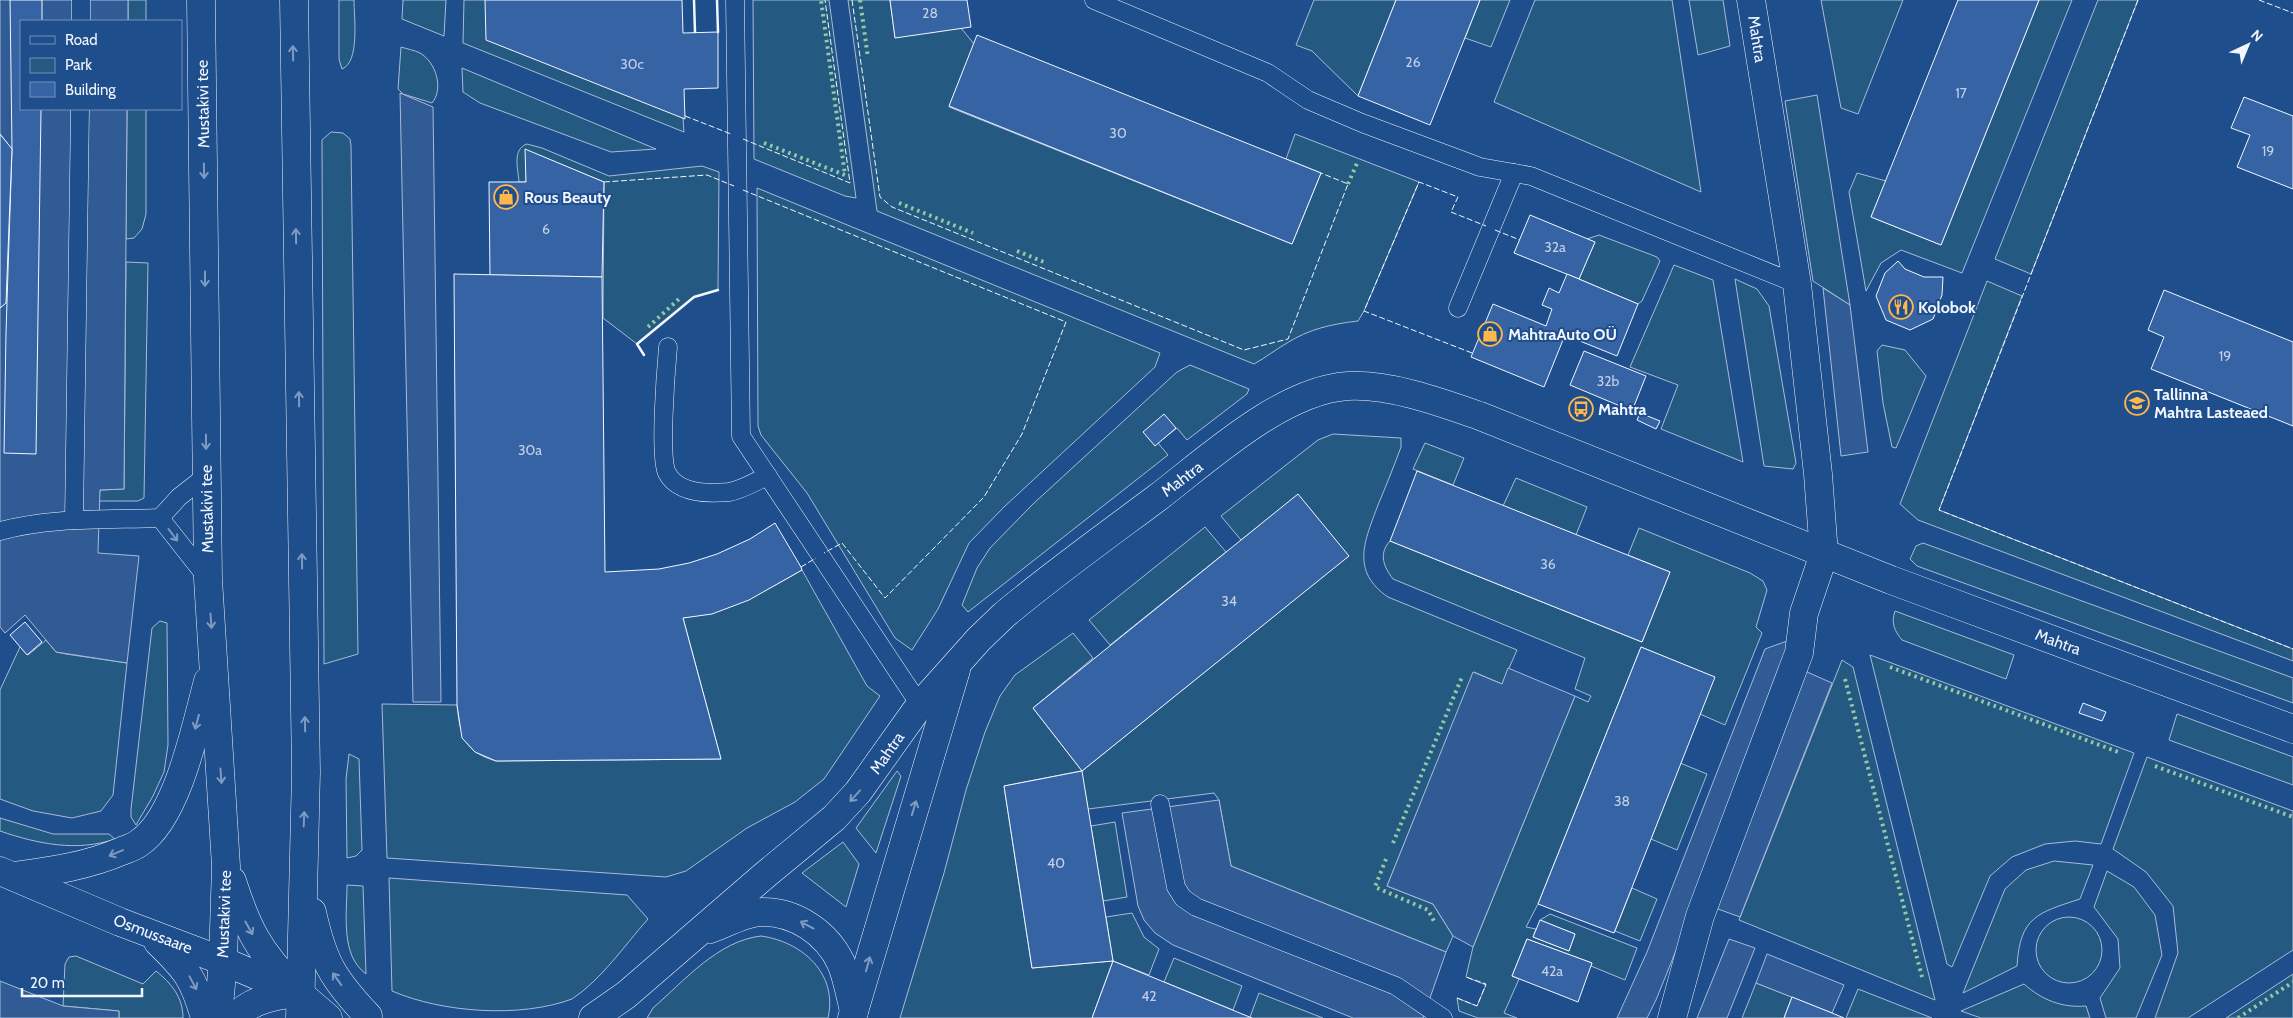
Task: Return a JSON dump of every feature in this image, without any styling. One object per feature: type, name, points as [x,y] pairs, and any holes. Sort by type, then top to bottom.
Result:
[{"type":"street","name":"Mustakivi tee","points":[[201,0],[208,579],[226,866],[223,961],[218,1018]]},
{"type":"street","points":[[294,0],[306,772],[300,1006]]},
{"type":"street","name":"Mahtra","points":[[1751,0],[1797,284],[1818,474],[1824,554]]},
{"type":"street","name":"Mahtra","points":[[593,1018],[623,1006],[696,934],[834,818],[869,779],[920,705],[959,660],[1008,611],[1257,422],[1319,392],[1348,386],[1428,398],[1480,416],[1824,554],[2293,729]]},
{"type":"street","points":[[1672,1018],[1700,916],[1799,653],[1804,613],[1824,554]]},
{"type":"street","points":[[7,874],[64,869],[98,861],[140,843],[166,814],[192,739],[214,658]]},
{"type":"street","points":[[853,1014],[959,660]]},
{"type":"street","points":[[226,866],[246,924],[300,1006]]},
{"type":"street","points":[[303,866],[319,945],[332,974],[372,1017]]},
{"type":"street","name":"Osmussaare","points":[[7,874],[150,934],[223,961],[300,1006],[328,1018]]},
{"type":"street","points":[[696,934],[760,912],[787,915],[813,928],[830,945],[841,964],[853,1014]]},
{"type":"street","points":[[150,934],[185,968],[198,992],[205,1018]]},
{"type":"street","points":[[223,961],[272,1008]]},
{"type":"street","points":[[235,1018],[254,1003],[272,1008],[300,1006],[372,1017]]},
{"type":"lane","points":[[81,0],[81,20]]},
{"type":"lane","points":[[735,0],[741,436],[920,705]]},
{"type":"lane","points":[[1094,0],[1268,73],[1308,100],[1362,123],[1480,167],[1531,176],[1797,284]]},
{"type":"lane","points":[[74,520],[80,110]]},
{"type":"lane","points":[[1458,308],[1514,173]]},
{"type":"lane","points":[[668,347],[663,454],[666,473],[679,486],[696,492],[730,492],[768,476]]},
{"type":"lane","points":[[0,531],[20,526],[74,520],[160,518],[180,497],[206,476]]},
{"type":"lane","points":[[160,518],[208,579]]},
{"type":"lane","points":[[1160,804],[1176,886],[1184,898],[1196,907],[1396,986],[1443,1018]]},
{"type":"green space","points":[[128,0],[146,0],[146,20],[128,20]]},
{"type":"green space","points":[[339,0],[354,0],[354,49],[348,65],[342,69],[339,59]]},
{"type":"green space","points":[[403,0],[446,0],[444,36],[402,19]]},
{"type":"green space","points":[[464,0],[485,0],[683,118],[684,132],[463,43]]},
{"type":"green space","points":[[753,0],[829,0],[856,198],[845,196],[754,159]]},
{"type":"green space","points":[[848,0],[890,0],[895,37],[961,28],[974,44],[949,107],[1292,244],[1321,173],[1286,159],[1295,134],[1419,182],[1358,321],[1330,326],[1304,334],[1254,364],[877,211]]},
{"type":"green space","points":[[1314,0],[1396,0],[1358,96],[1312,51],[1296,45]]},
{"type":"green space","points":[[1480,0],[1510,0],[1491,47],[1465,38]]},
{"type":"green space","points":[[1535,0],[1672,0],[1701,192],[1494,102]]},
{"type":"green space","points":[[1689,0],[1723,0],[1730,46],[1698,55]]},
{"type":"green space","points":[[1821,0],[1903,0],[1858,114],[1841,108]]},
{"type":"green space","points":[[2039,0],[2072,0],[1962,273],[1901,250],[1881,263],[1866,291],[1849,192],[1857,173],[1886,181],[1871,217],[1941,245]]},
{"type":"green space","points":[[2098,0],[2138,0],[2031,274],[1995,259]]},
{"type":"green space","points":[[401,47],[413,50],[426,57],[434,69],[438,83],[436,97],[432,103],[403,94],[398,89]]},
{"type":"green space","points":[[462,68],[656,149],[611,152],[480,103],[463,92]]},
{"type":"green space","points":[[1817,95],[1850,305],[1813,281],[1785,101]]},
{"type":"green space","points":[[127,110],[146,110],[146,214],[142,229],[134,238],[126,239]]},
{"type":"green space","points":[[331,132],[343,133],[350,139],[351,146],[358,654],[324,664],[322,140]]},
{"type":"green space","points":[[527,144],[542,148],[609,176],[702,166],[719,172],[718,290],[694,297],[637,344],[603,318],[604,182],[526,150],[526,182],[519,182],[517,160],[519,150]]},
{"type":"green space","points":[[757,188],[1160,353],[1155,367],[1004,507],[969,543],[938,609],[912,650],[895,638],[807,493],[761,435],[758,426]]},
{"type":"green space","points":[[1599,235],[1657,257],[1660,261],[1642,301],[1638,304],[1579,279],[1595,242],[1587,239]]},
{"type":"green space","points":[[126,262],[148,263],[144,498],[138,501],[99,501],[100,490],[124,489]]},
{"type":"green space","points":[[1674,265],[1713,280],[1743,462],[1661,429],[1678,385],[1630,367]]},
{"type":"green space","points":[[1735,279],[1757,289],[1769,306],[1796,463],[1793,469],[1764,466]]},
{"type":"green space","points":[[1987,281],[2022,296],[1939,510],[2293,649],[2293,661],[1918,520],[1900,504]]},
{"type":"green space","points":[[1882,345],[1905,350],[1926,376],[1896,448],[1892,447],[1883,403],[1877,351]]},
{"type":"green space","points":[[1190,365],[1249,389],[1247,394],[1187,440],[1177,428],[1158,443],[1168,455],[968,612],[962,605],[977,568],[990,548],[1033,504],[1177,372]]},
{"type":"green space","points":[[1333,434],[1401,438],[1401,447],[1365,543],[1365,566],[1369,577],[1376,587],[1388,597],[1517,650],[1502,684],[1474,672],[1387,886],[1433,904],[1453,936],[1446,952],[1231,866],[1219,800],[1214,793],[1088,809],[1081,771],[1004,786],[1032,968],[1113,961],[1092,1018],[900,1018],[944,873],[966,790],[985,732],[1000,696],[1015,675],[1073,633],[1093,658],[1033,708],[1082,771],[1348,556],[1298,495],[1241,540],[1221,516],[1318,440]]},
{"type":"green space","points":[[1425,443],[1464,458],[1453,485],[1413,469]]},
{"type":"green space","points":[[1516,478],[1587,507],[1576,535],[1503,506]]},
{"type":"green space","points":[[1205,527],[1226,552],[1110,645],[1089,620]]},
{"type":"green space","points":[[1639,528],[1750,573],[1763,581],[1767,590],[1756,627],[1762,633],[1725,725],[1700,714],[1714,677],[1641,647],[1538,904],[1526,927],[1536,929],[1533,937],[1569,951],[1575,934],[1540,920],[1550,914],[1637,948],[1625,980],[1591,966],[1592,963],[1527,939],[1512,976],[1519,979],[1504,1013],[1517,1018],[1478,1018],[1459,1011],[1457,998],[1477,1006],[1486,985],[1466,977],[1473,947],[1575,696],[1588,702],[1591,696],[1575,689],[1585,658],[1393,579],[1385,565],[1384,551],[1390,541],[1642,642],[1670,572],[1628,555]]},
{"type":"green space","points":[[1923,543],[2293,678],[2293,703],[1917,566],[1910,559],[1916,546]]},
{"type":"green space","points":[[802,570],[867,686],[880,696],[824,779],[795,802],[747,828],[686,871],[666,877],[387,858],[382,704],[457,705],[462,734],[470,747],[477,753],[496,761],[721,759],[683,618],[731,606]]},
{"type":"green space","points":[[1895,611],[2014,655],[2006,679],[1902,640],[1894,626]]},
{"type":"green space","points":[[160,621],[167,623],[168,745],[164,772],[136,825],[131,817],[131,809],[152,628]]},
{"type":"green space","points":[[46,640],[56,652],[127,663],[113,795],[101,811],[72,818],[33,811],[0,799],[0,690],[20,647],[28,655]]},
{"type":"green space","points":[[1870,655],[2134,753],[2101,844],[2075,841],[2045,844],[2012,857],[1990,876],[1952,967],[1947,964]]},
{"type":"green space","points":[[1842,660],[1853,667],[1935,1000],[1739,920]]},
{"type":"green space","points":[[2177,714],[2293,757],[2293,785],[2169,740]]},
{"type":"green space","points":[[349,754],[359,759],[362,850],[356,856],[347,858],[346,779]]},
{"type":"green space","points":[[2147,757],[2293,811],[2293,950],[2188,1018],[2155,1018],[2178,953],[2173,906],[2146,872],[2113,849]]},
{"type":"green space","points":[[1680,763],[1707,774],[1677,850],[1651,839]]},
{"type":"green space","points":[[897,771],[901,776],[876,853],[856,828]]},
{"type":"green space","points":[[0,818],[53,834],[109,834],[115,839],[101,843],[72,846],[43,843],[0,831]]},
{"type":"green space","points":[[1115,822],[1127,897],[1103,901],[1091,826]]},
{"type":"green space","points":[[843,842],[859,864],[846,907],[802,873]]},
{"type":"green space","points":[[2054,861],[2093,865],[2080,899],[2052,908],[2034,919],[2022,937],[2017,966],[1963,993],[2005,889],[2026,870]]},
{"type":"green space","points":[[2107,871],[2134,887],[2155,915],[2162,955],[2136,1018],[2106,1018],[2100,998],[2120,968],[2118,939],[2094,907]]},
{"type":"green space","points":[[389,878],[627,895],[648,919],[603,972],[572,999],[530,1009],[506,1011],[458,1008],[434,1004],[392,991]]},
{"type":"green space","points":[[347,885],[363,886],[366,974],[352,956],[349,945],[346,920]]},
{"type":"green space","points":[[1632,888],[1657,899],[1640,941],[1615,931]]},
{"type":"green space","points":[[1132,913],[1144,937],[1159,949],[1149,975],[1113,961],[1106,917]]},
{"type":"green space","points":[[2069,917],[2082,920],[2092,927],[2099,937],[2102,950],[2099,963],[2092,973],[2082,980],[2069,983],[2056,980],[2046,973],[2039,963],[2036,950],[2039,937],[2046,927],[2056,920]]},
{"type":"green space","points":[[761,936],[791,945],[814,963],[828,987],[830,1002],[828,1018],[647,1018],[653,1008],[703,963],[730,945],[745,939]]},
{"type":"green space","points":[[76,956],[143,984],[156,971],[167,980],[175,991],[181,1003],[183,1018],[119,1018],[119,1011],[63,1006],[65,964],[69,957]]},
{"type":"green space","points":[[1174,958],[1242,986],[1233,1010],[1164,982]]},
{"type":"green space","points":[[2293,974],[2293,1018],[2226,1018]]},
{"type":"green space","points":[[1756,983],[1792,997],[1784,1018],[1742,1018]]},
{"type":"green space","points":[[2024,984],[2045,999],[2053,1002],[2069,1006],[2086,1006],[2090,1018],[1981,1018],[1961,1011]]},
{"type":"green space","points":[[1858,989],[1932,1018],[1846,1018]]},
{"type":"green space","points":[[1259,993],[1323,1018],[1252,1018],[1250,1017]]},
{"type":"shaded area","points":[[0,0],[128,0],[128,20],[20,20],[20,110],[127,110],[124,489],[100,490],[98,553],[139,556],[127,663],[56,652],[25,615],[5,633],[0,627],[0,308],[6,303],[12,149],[0,134]]},
{"type":"shaded area","points":[[400,93],[433,107],[441,702],[413,702]]},
{"type":"shaded area","points":[[1823,288],[1850,305],[1868,452],[1841,456]]},
{"type":"shaded area","points":[[1787,641],[1807,672],[1832,683],[1740,917],[1696,901],[1647,1018],[1617,1018],[1647,952],[1765,649]]},
{"type":"shaded area","points":[[1508,668],[1575,696],[1473,947],[1453,936],[1433,904],[1387,886],[1473,672],[1502,684]]},
{"type":"shaded area","points":[[1219,800],[1231,866],[1446,952],[1423,1018],[1353,1018],[1173,945],[1155,933],[1144,920],[1138,906],[1122,813]]},
{"type":"shaded area","points":[[1729,939],[1755,948],[1727,1018],[1697,1018]]},
{"type":"shaded area","points":[[1767,954],[1844,985],[1832,1013],[1756,983]]},
{"type":"shaded area","points":[[0,981],[63,1006],[119,1011],[119,1018],[0,1018]]},
{"type":"building","points":[[10,0],[42,0],[42,20],[20,20],[20,110],[41,110],[36,454],[4,453],[12,149]]},
{"type":"building","points":[[485,0],[682,0],[683,33],[718,32],[718,88],[684,89],[685,119],[486,40]]},
{"type":"building","points":[[890,0],[967,0],[971,27],[895,38]]},
{"type":"building","points":[[1396,0],[1480,0],[1430,125],[1358,96]]},
{"type":"building","points":[[1958,0],[2039,0],[1941,245],[1871,217]]},
{"type":"building","points":[[977,35],[1321,173],[1292,244],[949,106]]},
{"type":"building","points":[[2244,97],[2293,116],[2293,189],[2237,167],[2250,135],[2231,128]]},
{"type":"building","points":[[0,134],[12,149],[6,303],[0,308]]},
{"type":"building","points":[[525,149],[604,182],[602,277],[490,275],[489,182],[526,182]]},
{"type":"building","points":[[1530,215],[1595,242],[1579,279],[1514,253]]},
{"type":"building","points":[[1898,261],[1905,269],[1924,277],[1943,277],[1942,295],[1933,319],[1910,330],[1886,320],[1876,296],[1885,273]]},
{"type":"building","points":[[454,274],[602,277],[605,572],[659,569],[689,563],[717,554],[750,539],[775,523],[801,567],[802,570],[749,600],[712,614],[683,618],[721,759],[496,761],[475,752],[462,738],[457,705]]},
{"type":"building","points":[[1567,274],[1638,304],[1617,356],[1565,335],[1544,387],[1471,357],[1493,304],[1546,326],[1552,309],[1542,305],[1549,288],[1559,293]]},
{"type":"building","points":[[2164,290],[2293,342],[2293,426],[2151,369],[2164,337],[2148,330]]},
{"type":"building","points":[[1584,351],[1646,376],[1632,411],[1570,385]]},
{"type":"building","points":[[1640,413],[1660,421],[1656,429],[1637,420]]},
{"type":"building","points":[[1164,414],[1176,428],[1155,446],[1143,432]]},
{"type":"building","points":[[1417,471],[1670,572],[1642,642],[1390,541]]},
{"type":"building","points":[[1298,494],[1349,556],[1082,771],[1033,708]]},
{"type":"building","points":[[25,622],[42,642],[27,655],[10,635]]},
{"type":"building","points":[[1641,647],[1715,677],[1614,933],[1538,904]]},
{"type":"building","points":[[2083,703],[2106,712],[2102,721],[2079,713]]},
{"type":"building","points":[[1082,771],[1113,961],[1032,968],[1004,786]]},
{"type":"building","points":[[1540,920],[1575,934],[1569,951],[1533,937]]},
{"type":"building","points":[[1527,939],[1592,963],[1578,1002],[1512,976]]},
{"type":"building","points":[[1113,961],[1164,982],[1252,1018],[1092,1018]]},
{"type":"building","points":[[1792,997],[1832,1013],[1844,1018],[1784,1018]]},
{"type":"hedge","points":[[764,143],[845,175],[821,0]]},
{"type":"hedge","points":[[860,0],[868,58]]},
{"type":"hedge","points":[[1348,184],[1358,161]]},
{"type":"hedge","points":[[899,203],[973,233]]},
{"type":"hedge","points":[[1017,251],[1044,262]]},
{"type":"hedge","points":[[648,327],[679,299]]},
{"type":"hedge","points":[[1890,667],[2121,753]]},
{"type":"hedge","points":[[1393,843],[1462,677]]},
{"type":"hedge","points":[[1845,679],[1922,977]]},
{"type":"hedge","points":[[2155,766],[2293,817]]},
{"type":"hedge","points":[[1386,859],[1375,887],[1428,910],[1435,923]]},
{"type":"hedge","points":[[2238,1018],[2293,982]]},
{"type":"fence","points":[[743,139],[850,183],[825,0]]},
{"type":"fence","points":[[852,0],[880,197],[892,207],[1244,350],[1288,339],[1348,184],[1321,173]]},
{"type":"fence","points":[[2138,0],[1939,510],[2293,649]]},
{"type":"fence","points":[[2259,0],[2293,13]]},
{"type":"fence","points":[[685,116],[731,134]]},
{"type":"fence","points":[[604,182],[707,175],[734,186]]},
{"type":"fence","points":[[1472,353],[1364,311],[1419,182],[1458,197],[1451,212],[1486,226]]},
{"type":"fence","points":[[743,190],[1066,322],[1022,434],[984,497],[885,598],[842,543],[824,553]]},
{"type":"fence","points":[[1495,230],[1520,240]]},
{"type":"fence","points":[[801,567],[816,558]]},
{"type":"fence","points":[[1457,998],[1477,1006],[1486,984],[1466,977]]},
{"type":"wall","points":[[694,0],[695,32]]},
{"type":"wall","points":[[717,0],[718,32]]},
{"type":"wall","points":[[644,355],[637,344],[694,297],[718,290]]},
{"type":"place","name":"Rous Beauty","points":[[506,197]]},
{"type":"place","name":"Kolobok","points":[[1901,307]]},
{"type":"place","name":"MahtraAuto OÜ","points":[[1490,334]]},
{"type":"place","name":"Tallinna Mahtra Lasteaed","points":[[2137,403]]},
{"type":"place","name":"Mahtra","points":[[1581,409]]}]
